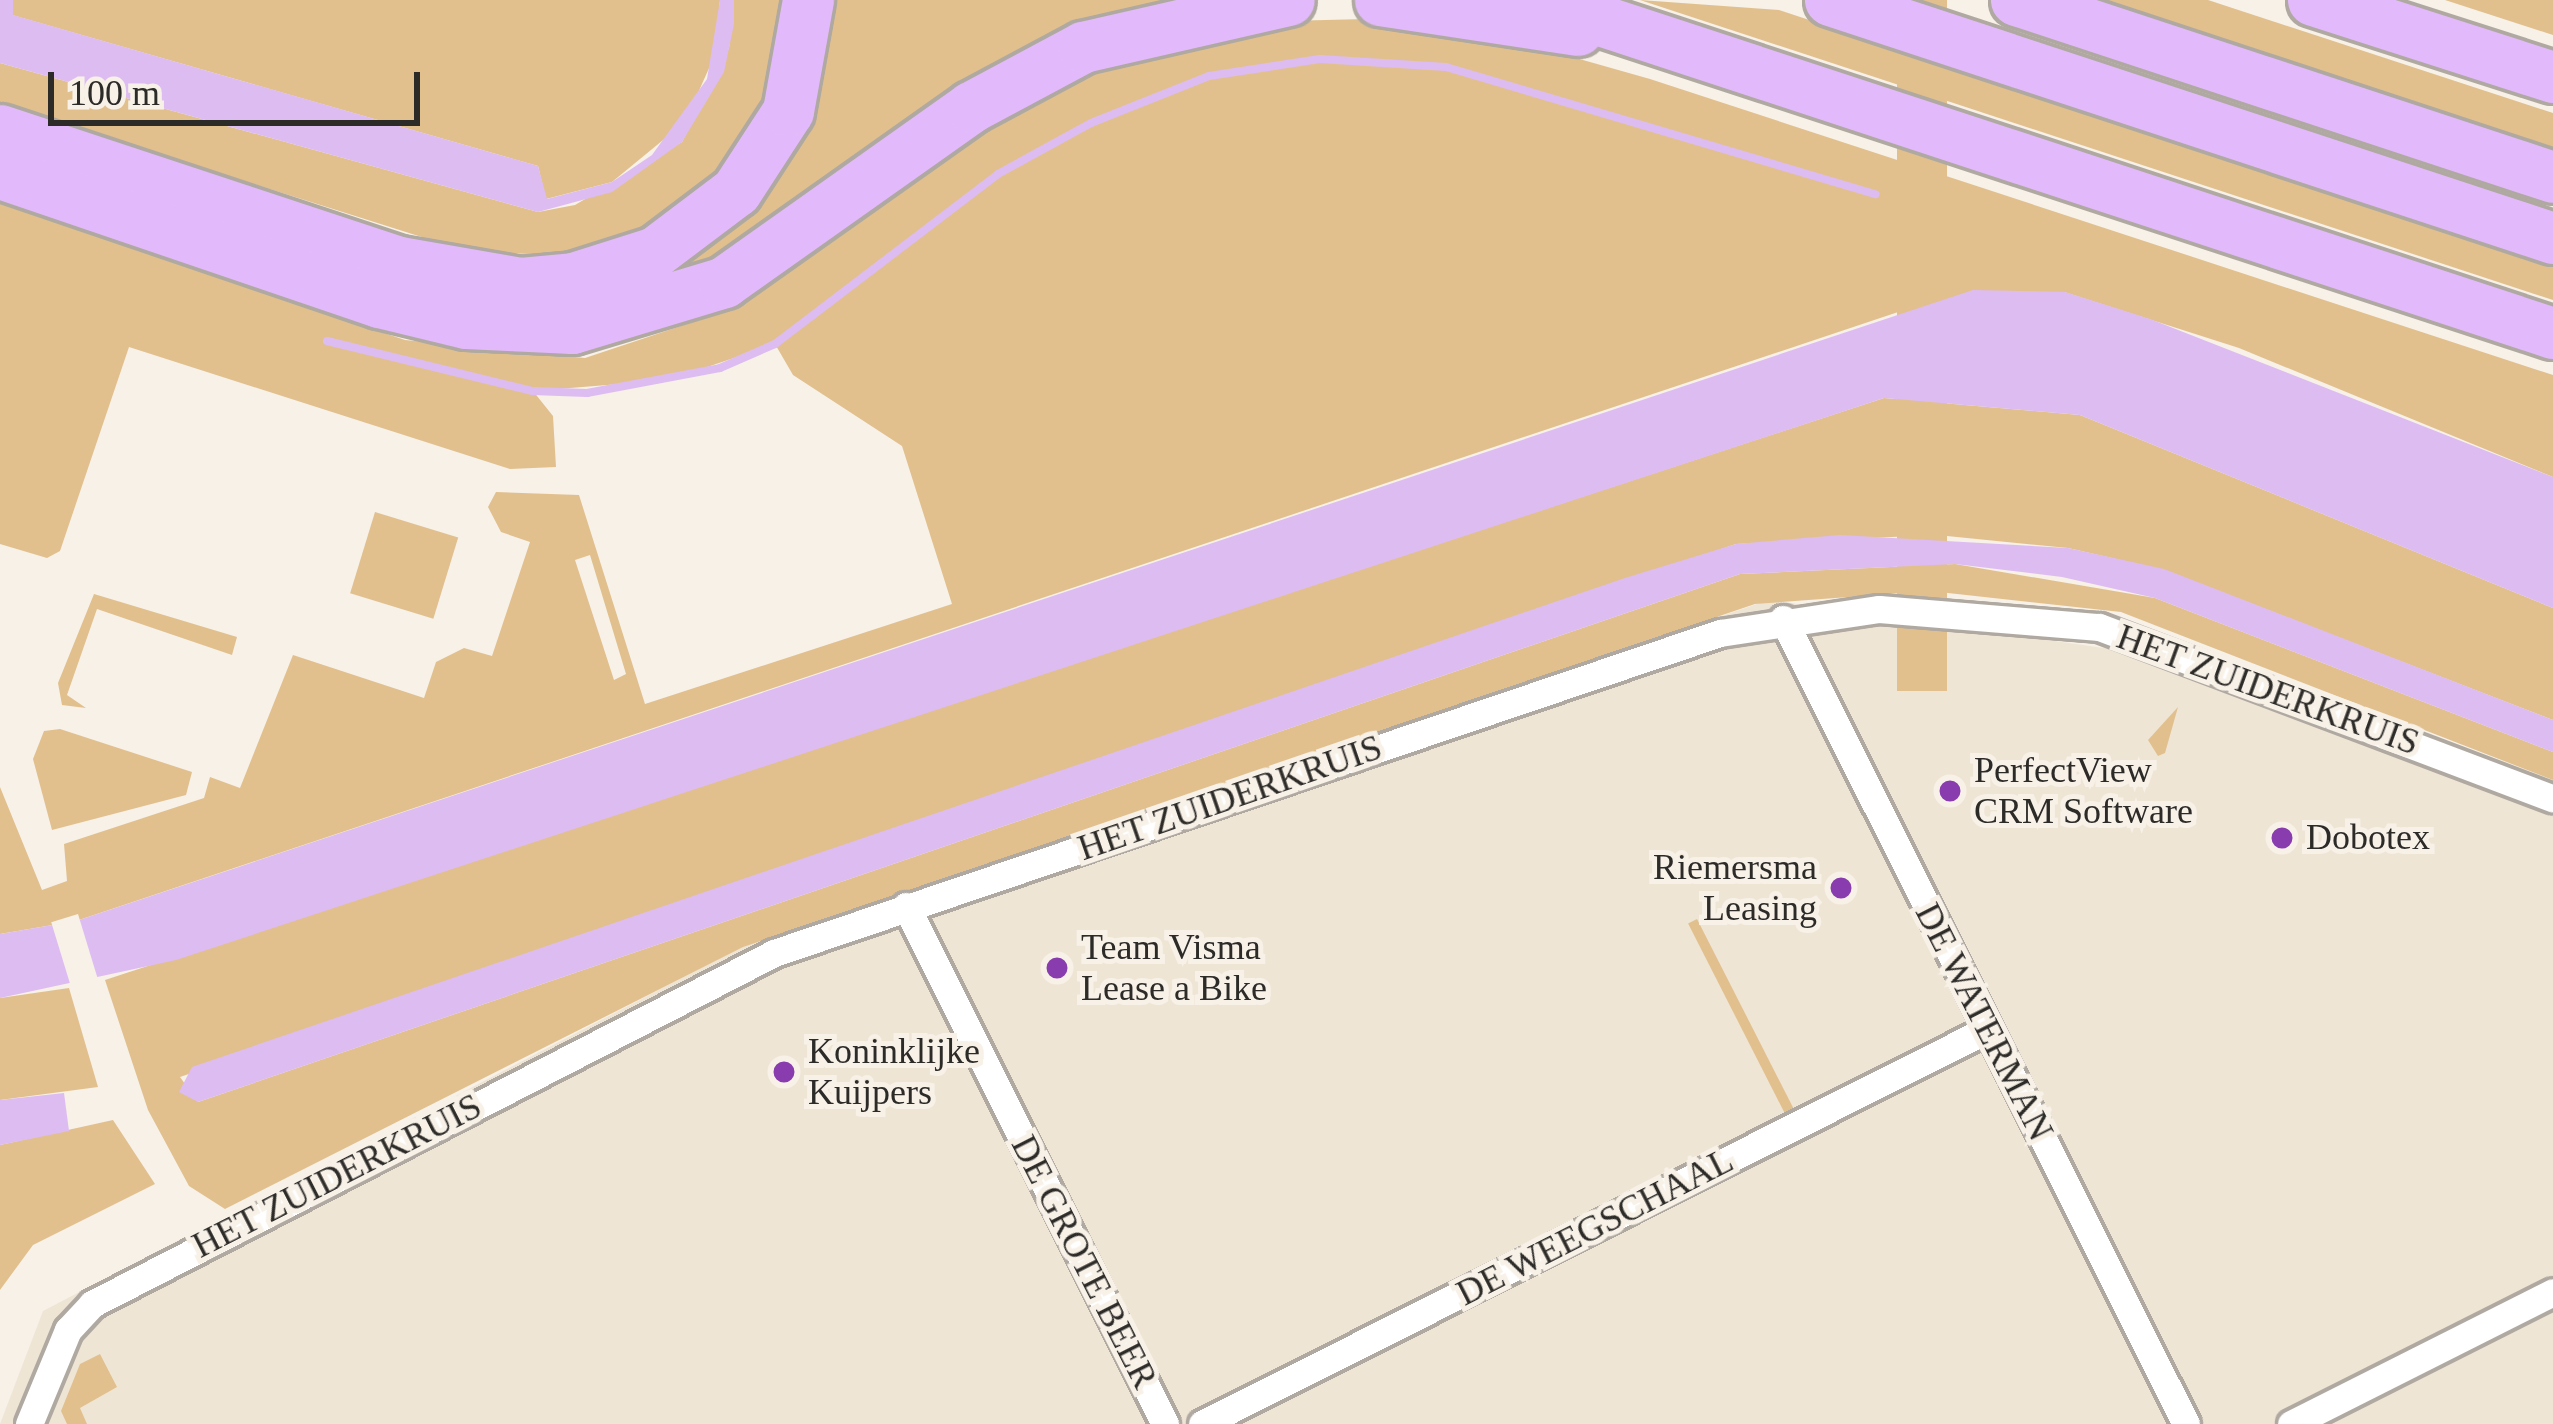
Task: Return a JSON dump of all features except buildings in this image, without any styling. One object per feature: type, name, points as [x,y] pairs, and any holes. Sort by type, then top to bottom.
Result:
[{"type":"highway","points":[[0,130],[400,262],[521,283],[573,278],[655,252],[736,191],[788,111],[808,0]]},
{"type":"highway","points":[[0,173],[379,302],[466,323],[572,328],[724,282],[971,107],[1082,47],[1289,0]]},
{"type":"highway","points":[[1380,0],[1685,49]]},
{"type":"highway","points":[[1539,0],[2553,333]]},
{"type":"highway","points":[[1830,0],[2553,238]]},
{"type":"highway","points":[[2016,0],[2553,176]]},
{"type":"highway","points":[[2313,0],[2553,77]]},
{"type":"street","name":"HET ZUIDERKRUIS","points":[[29,1424],[68,1330],[92,1304],[774,953],[1783,619],[1986,611],[2099,627],[2553,799]]},
{"type":"street","name":"DE WATERMAN","points":[[1783,619],[2186,1424]]},
{"type":"street","name":"DE GROTE BEER","points":[[906,906],[1165,1424]]},
{"type":"street","name":"DE WEEGSCHAAL","points":[[1202,1424],[1988,1029]]},
{"type":"street","points":[[2291,1424],[2553,1292]]},
{"type":"shaded area","points":[[0,0],[13,0],[13,15],[538,166],[547,199],[612,182],[652,155],[707,79],[720,0],[734,0],[734,24],[724,72],[682,142],[612,192],[538,212],[0,63]]},
{"type":"shaded area","points":[[13,0],[720,0],[714,57],[685,122],[612,182],[546,199],[538,166],[12,15]]},
{"type":"shaded area","points":[[734,0],[784,0],[766,103],[718,178],[646,232],[568,256],[466,251],[0,104],[0,63],[538,212],[575,205],[682,142],[729,48]]},
{"type":"shaded area","points":[[819,0],[1211,0],[672,290],[461,285],[706,230]]},
{"type":"shaded area","points":[[1640,0],[1779,10],[2553,265],[2553,300]]},
{"type":"shaded area","points":[[1897,0],[1947,0],[1947,691],[1897,691]]},
{"type":"shaded area","points":[[2103,0],[2208,0],[2553,113],[2553,148]]},
{"type":"shaded area","points":[[2445,0],[2553,0],[2553,35]]},
{"type":"shaded area","points":[[1366,19],[1530,45],[1650,79],[2553,375],[2553,477],[2239,348],[2064,292],[1925,303],[76,921],[0,934],[0,787],[42,890],[67,881],[64,844],[204,798],[210,777],[240,788],[293,655],[424,698],[436,662],[464,648],[492,656],[530,542],[501,532],[488,507],[496,492],[579,495],[645,704],[952,604],[902,446],[793,375],[775,344],[669,380],[533,391],[553,416],[556,467],[510,469],[129,347],[60,551],[47,558],[0,544],[0,202],[405,340],[585,358],[732,309],[981,130],[1090,69],[1285,21]],"holes":[[[590,555],[626,674],[614,680],[575,560]]]},
{"type":"shaded area","points":[[1973,290],[2065,292],[2150,319],[2553,477],[2553,608],[2080,415],[1884,398],[176,960],[0,998],[0,934],[76,921]]},
{"type":"shaded area","points":[[1884,398],[2080,415],[2553,608],[2553,720],[2164,570],[2068,548],[1937,535],[1736,544],[180,1077],[198,1102],[1740,574],[1955,564],[2155,598],[2553,752],[2553,780],[2121,612],[1930,591],[1755,604],[743,947],[225,1209],[189,1186],[148,1110],[105,980]]},
{"type":"shaded area","points":[[375,512],[458,537],[433,619],[350,593]]},
{"type":"shaded area","points":[[1840,535],[2068,548],[2164,569],[2553,720],[2553,752],[2155,598],[2062,577],[1955,564],[1740,574],[198,1102],[179,1092],[192,1067],[1625,578],[1736,544]]},
{"type":"shaded area","points":[[94,594],[237,637],[232,655],[97,609],[67,695],[86,708],[62,705],[58,683]]},
{"type":"shaded area","points":[[1769,600],[2146,654],[2553,812],[2553,1424],[0,1424],[43,1311],[743,946]]},
{"type":"shaded area","points":[[2178,707],[2165,753],[2158,756],[2148,740]]},
{"type":"shaded area","points":[[60,729],[192,772],[186,795],[52,830],[33,759],[44,731]]},
{"type":"shaded area","points":[[1697,919],[1794,1109],[1785,1113],[1688,924]]},
{"type":"shaded area","points":[[69,988],[98,1087],[0,1100],[0,998]]},
{"type":"shaded area","points":[[64,1093],[69,1131],[0,1145],[0,1100]]},
{"type":"shaded area","points":[[113,1120],[155,1184],[33,1245],[0,1290],[0,1145]]},
{"type":"shaded area","points":[[100,1354],[117,1387],[80,1408],[87,1424],[67,1424],[61,1411],[80,1364]]},
{"type":"pier","points":[[78,914],[101,988],[74,996],[51,922]]},
{"type":"waterway","points":[[327,341],[532,391],[587,393],[720,368],[775,344],[998,174],[1091,123],[1209,76],[1320,59],[1446,67],[1876,194]]},
{"type":"place","name":"PerfectView CRM Software","points":[[1950,791]]},
{"type":"place","name":"Dobotex","points":[[2282,838]]},
{"type":"place","name":"Riemersma Leasing","points":[[1841,888]]},
{"type":"place","name":"Team Visma Lease a Bike","points":[[1057,968]]},
{"type":"place","name":"Koninklijke Kuijpers","points":[[784,1072]]}]
